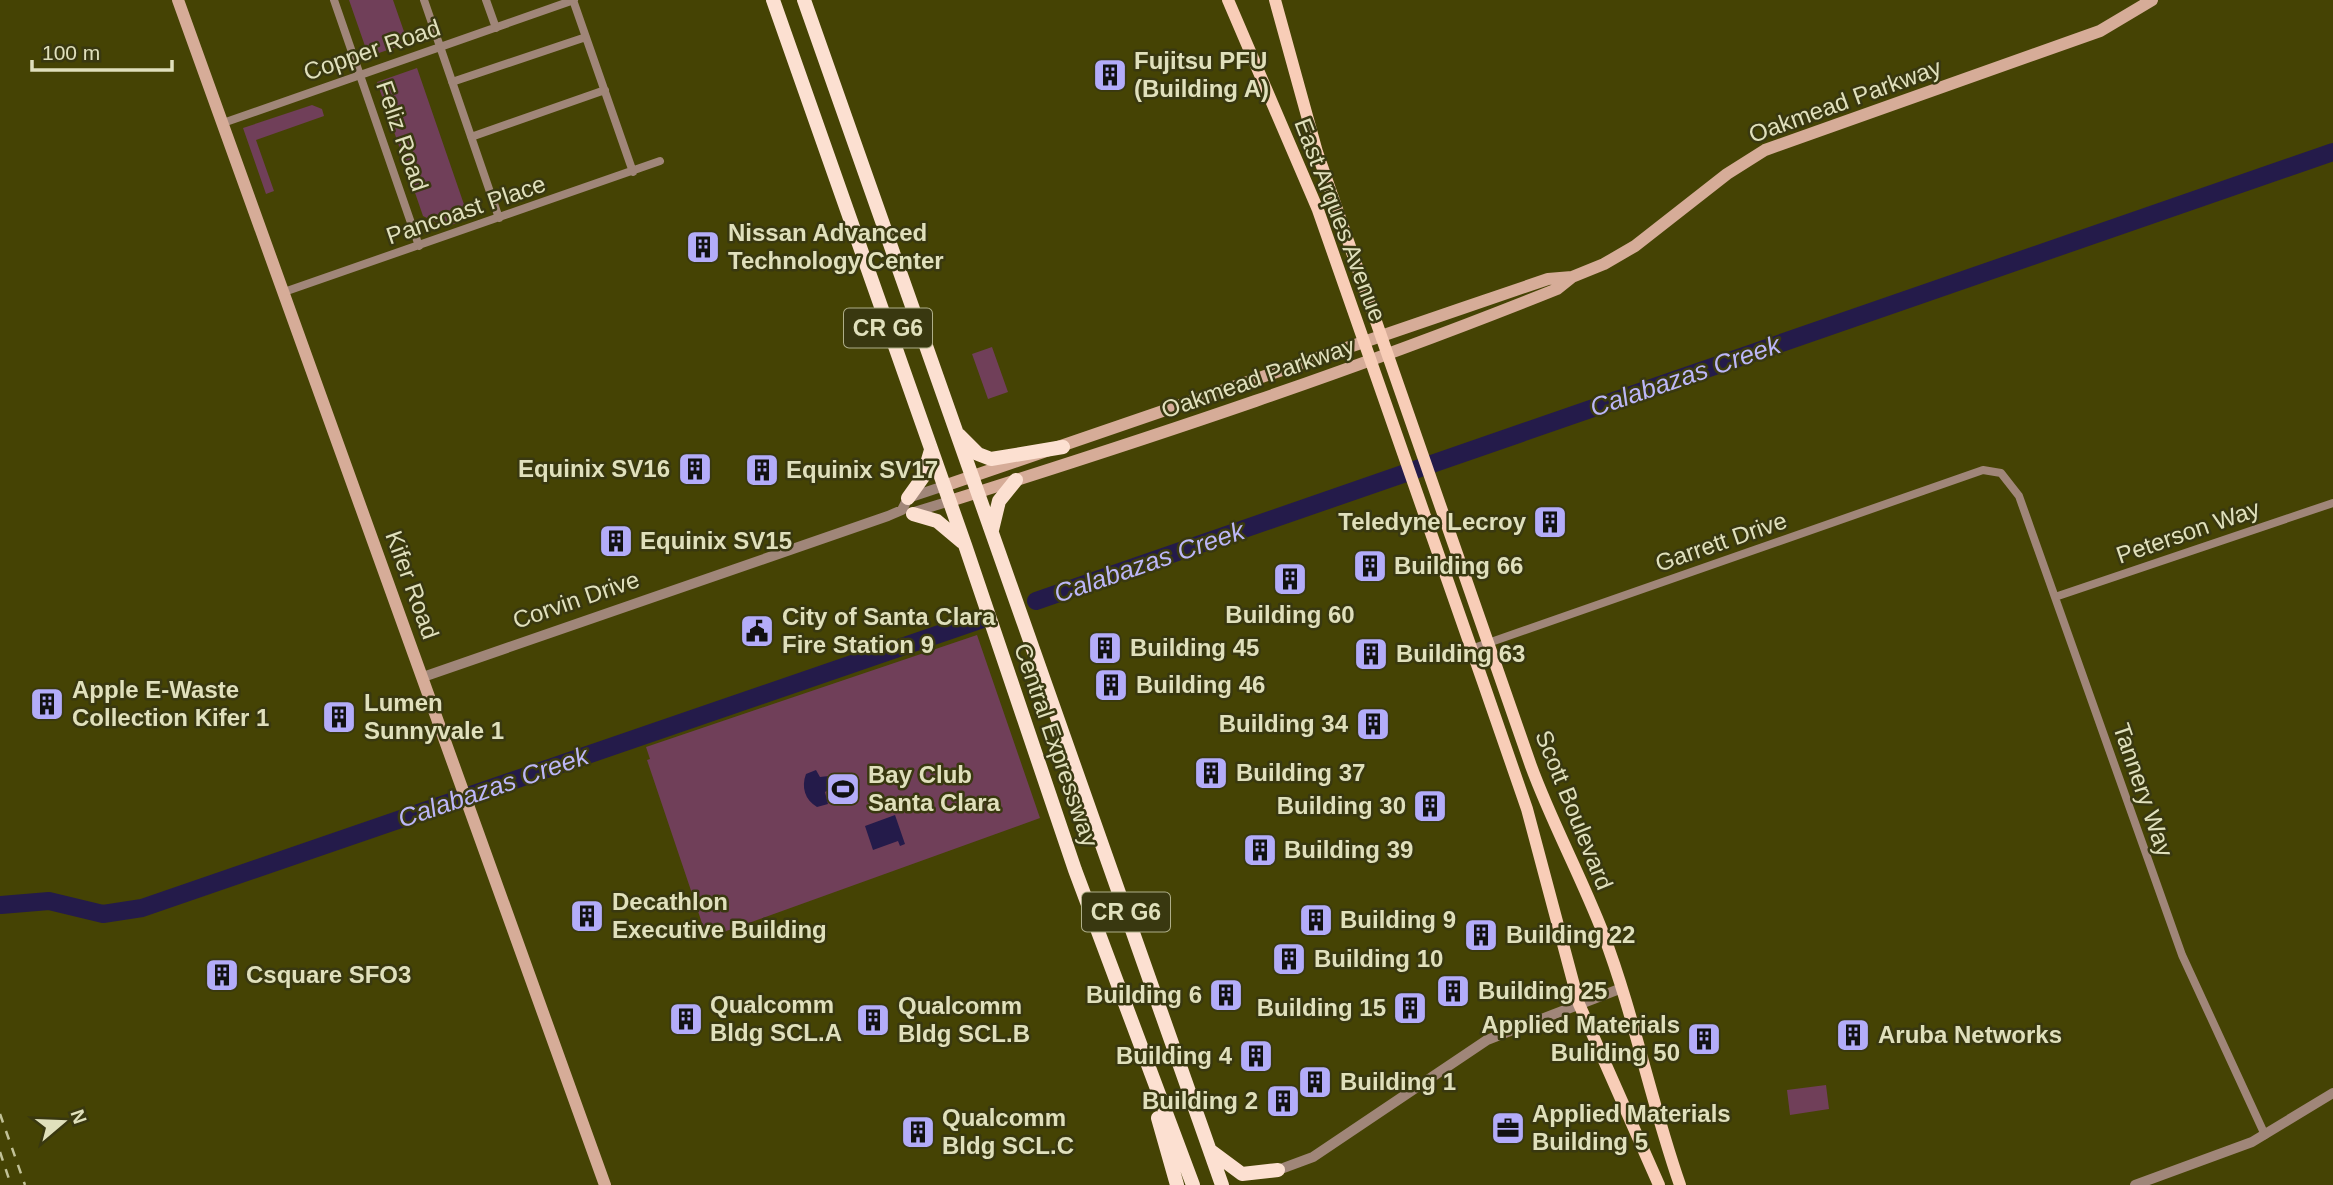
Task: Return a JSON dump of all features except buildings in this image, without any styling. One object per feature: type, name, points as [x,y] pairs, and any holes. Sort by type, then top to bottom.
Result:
[{"type":"highway","name":"Central Expressway","points":[[773,0],[950,501],[1075,870],[1193,1185]]},
{"type":"highway","name":"Central Expressway","points":[[804,0],[1222,1185]]},
{"type":"highway","points":[[956,432],[978,454],[990,459],[1063,447]]},
{"type":"highway","points":[[931,450],[923,477],[908,507],[937,521],[965,545]]},
{"type":"highway","points":[[992,532],[999,501],[1016,480]]},
{"type":"highway","points":[[1139,1040],[1140,1063],[1174,1167],[1177,1185]]},
{"type":"highway","points":[[1209,1149],[1242,1174],[1278,1170]]},
{"type":"highway","points":[[1256,1185],[1278,1170]]},
{"type":"main road","name":"Kifer Road","points":[[178,0],[605,1185]]},
{"type":"main road","name":"East Arques Avenue","points":[[1228,0],[1318,209],[1405,458]]},
{"type":"main road","name":"East Arques Avenue","points":[[1275,0],[1317,152],[1421,453]]},
{"type":"main road","name":"Oakmead Parkway","points":[[944,486],[1016,480],[1053,470],[1370,361],[1557,289],[1572,277],[1604,264],[1635,246],[1711,185],[1765,150],[2100,31],[2152,0]]},
{"type":"main road","name":"Oakmead Parkway","points":[[950,501],[975,485],[1063,447],[1548,279],[1572,277]]},
{"type":"main road","name":"Scott Boulevard","points":[[1421,453],[1549,815],[1603,933],[1680,1185]]},
{"type":"main road","name":"Scott Boulevard","points":[[1405,458],[1527,809],[1579,1004],[1659,1185]]},
{"type":"street","name":"Feliz Road","points":[[334,0],[419,246]]},
{"type":"street","points":[[424,0],[499,218]]},
{"type":"street","points":[[486,0],[496,28]]},
{"type":"street","name":"Copper Road","points":[[223,123],[573,0]]},
{"type":"street","points":[[573,0],[633,172]]},
{"type":"street","points":[[452,82],[586,37]]},
{"type":"street","points":[[471,137],[605,90]]},
{"type":"street","name":"Pancoast Place","points":[[284,292],[660,161]]},
{"type":"street","name":"Tannery Way","points":[[1983,470],[2001,473],[2014,486],[2182,955],[2265,1135]]},
{"type":"street","name":"Garrett Drive","points":[[1471,649],[1983,470]]},
{"type":"street","name":"Corvin Drive","points":[[423,677],[908,507],[944,486]]},
{"type":"street","name":"Corvin Drive","points":[[908,507],[950,501]]},
{"type":"street","name":"Peterson Way","points":[[2055,597],[2333,503]]},
{"type":"street","points":[[1278,1170],[1313,1157],[1487,1040],[1622,988]]},
{"type":"street","points":[[2135,1185],[2265,1135],[2333,1093]]},
{"type":"shaded area","points":[[349,0],[393,0],[408,43],[379,53],[365,46]]},
{"type":"shaded area","points":[[417,68],[469,219],[445,227],[423,216],[377,82]]},
{"type":"shaded area","points":[[312,105],[322,109],[324,116],[256,140],[274,191],[266,194],[243,128]]},
{"type":"shaded area","points":[[992,347],[1008,392],[988,399],[972,354]]},
{"type":"shaded area","name":"Bay Club Santa Clara","points":[[977,635],[1040,818],[707,938],[647,760],[650,759],[646,747]]},
{"type":"shaded area","points":[[816,770],[820,777],[829,776],[833,787],[825,792],[828,804],[817,807],[807,797],[804,784],[806,774]]},
{"type":"shaded area","points":[[895,815],[905,844],[900,846],[898,841],[873,850],[865,826]]},
{"type":"shaded area","points":[[1826,1085],[1829,1109],[1790,1115],[1787,1090]]},
{"type":"waterway","name":"Calabazas Creek","points":[[1036,601],[2333,152]]},
{"type":"waterway","name":"Calabazas Creek","points":[[1,905],[49,901],[103,914],[142,908],[980,620]]},
{"type":"railway","points":[[0,1114],[25,1185]]},
{"type":"railway","points":[[0,1152],[11,1185]]},
{"type":"place","name":"Fujitsu PFU (Building A)","points":[[1110,75]]},
{"type":"place","name":"Nissan Advanced Technology Center","points":[[703,247]]},
{"type":"place","name":"Equinix SV16","points":[[695,469]]},
{"type":"place","name":"Equinix SV17","points":[[762,470]]},
{"type":"place","name":"Teledyne Lecroy","points":[[1550,522]]},
{"type":"place","name":"Equinix SV15","points":[[616,541]]},
{"type":"place","name":"Building 66","points":[[1370,566]]},
{"type":"place","name":"Building 60","points":[[1290,579]]},
{"type":"place","name":"City of Santa Clara Fire Station 9","points":[[757,631]]},
{"type":"place","name":"Building 45","points":[[1105,648]]},
{"type":"place","name":"Building 63","points":[[1371,654]]},
{"type":"place","name":"Building 46","points":[[1111,685]]},
{"type":"place","name":"Apple E-Waste Collection Kifer 1","points":[[47,704]]},
{"type":"place","name":"Lumen Sunnyvale 1","points":[[339,717]]},
{"type":"place","name":"Building 34","points":[[1373,724]]},
{"type":"place","name":"Building 37","points":[[1211,773]]},
{"type":"place","name":"Bay Club Santa Clara","points":[[843,789]]},
{"type":"place","name":"Building 30","points":[[1430,806]]},
{"type":"place","name":"Building 39","points":[[1260,850]]},
{"type":"place","name":"Decathlon Executive Building","points":[[587,916]]},
{"type":"place","name":"Building 9","points":[[1316,920]]},
{"type":"place","name":"Building 22","points":[[1481,935]]},
{"type":"place","name":"Building 10","points":[[1289,959]]},
{"type":"place","name":"Csquare SFO3","points":[[222,975]]},
{"type":"place","name":"Building 25","points":[[1453,991]]},
{"type":"place","name":"Building 6","points":[[1226,995]]},
{"type":"place","name":"Building 15","points":[[1410,1008]]},
{"type":"place","name":"Qualcomm Bldg SCL.A","points":[[686,1019]]},
{"type":"place","name":"Qualcomm Bldg SCL.B","points":[[873,1020]]},
{"type":"place","name":"Aruba Networks","points":[[1853,1035]]},
{"type":"place","name":"Applied Materials Buliding 50","points":[[1704,1039]]},
{"type":"place","name":"Building 4","points":[[1256,1056]]},
{"type":"place","name":"Building 1","points":[[1315,1082]]},
{"type":"place","name":"Building 2","points":[[1283,1101]]},
{"type":"place","name":"Applied Materials Building 5","points":[[1508,1128]]},
{"type":"place","name":"Qualcomm Bldg SCL.C","points":[[918,1132]]}]
